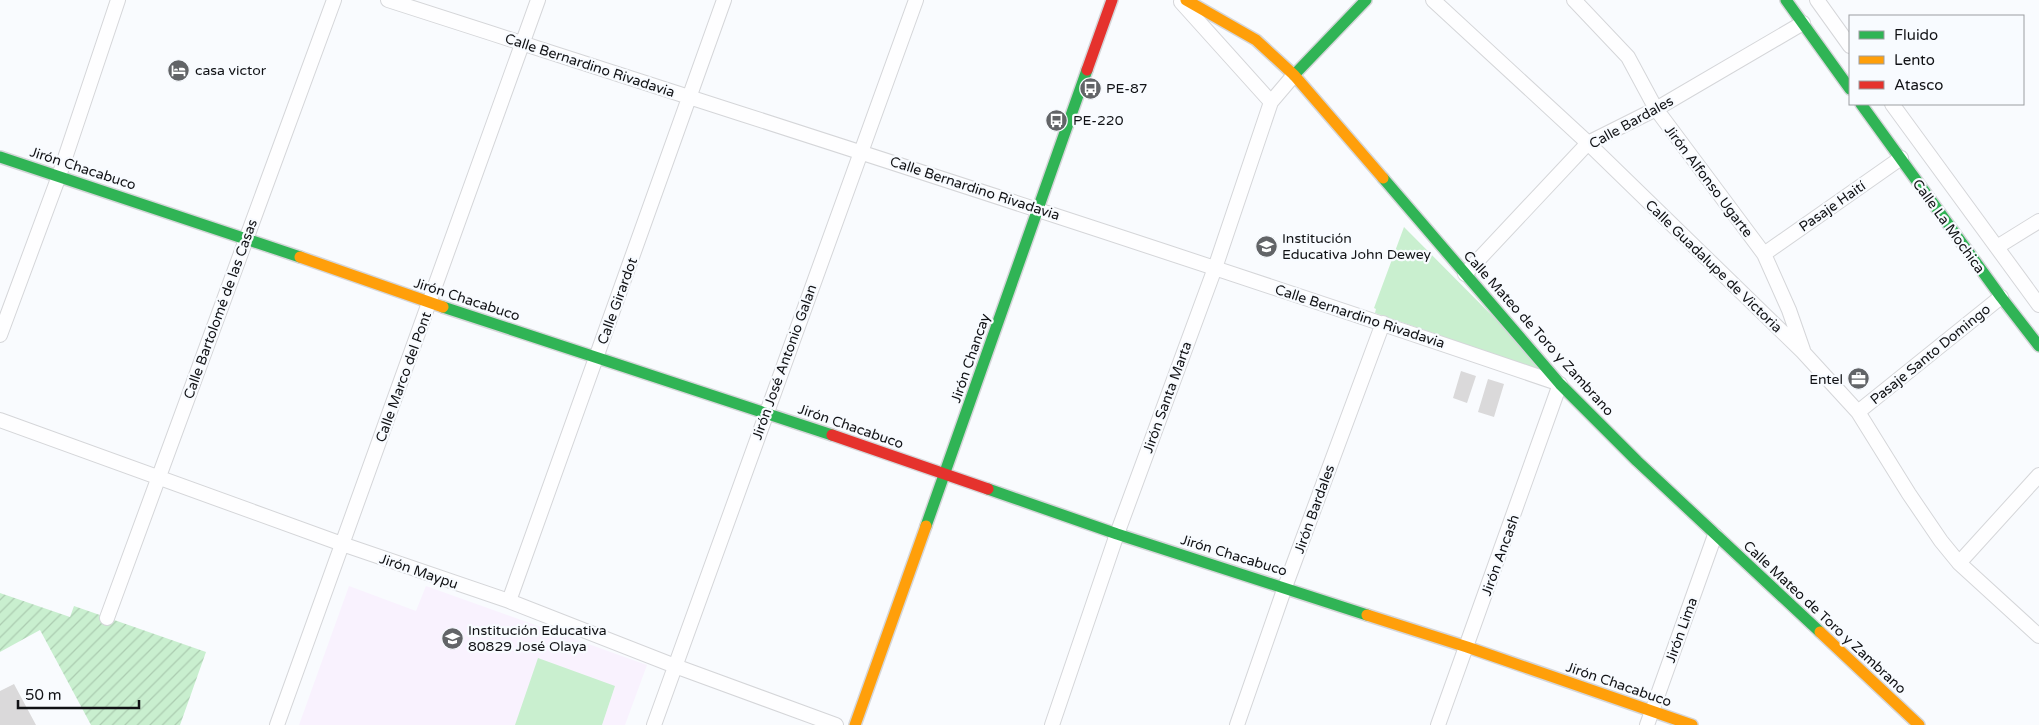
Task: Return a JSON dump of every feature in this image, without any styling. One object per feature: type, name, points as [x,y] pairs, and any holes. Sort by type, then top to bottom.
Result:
[{"type":"street","points":[[0,335],[60,176],[118,0]]},
{"type":"street","name":"Calle Bartolomé de las Casas","points":[[107,618],[334,0]]},
{"type":"street","name":"Calle Bernardino Rivadavia","points":[[388,0],[861,151],[1383,323],[1560,384]]},
{"type":"street","name":"Calle Marco del Pont","points":[[277,725],[538,0]]},
{"type":"street","name":"Calle Girardot","points":[[509,602],[724,0]]},
{"type":"street","name":"Jirón José Antonio Galan","points":[[654,725],[916,0]]},
{"type":"street","name":"Jirón Chancay","points":[[855,725],[1112,0]]},
{"type":"street","points":[[1179,0],[1271,102]]},
{"type":"street","name":"Calle Mateo de Toro y Zambrano","points":[[1186,0],[1256,40],[1294,75],[1560,384],[1715,536],[1919,725]]},
{"type":"street","points":[[1294,75],[1366,0]]},
{"type":"street","name":"Calle Guadalupe de Victoria","points":[[1433,0],[1588,144],[1803,352],[1858,412],[1924,517],[1959,563],[2039,636]]},
{"type":"street","name":"Jirón Alfonso Ugarte","points":[[1574,0],[1628,57],[1656,109],[1764,254],[1789,310],[1803,352]]},
{"type":"street","points":[[1786,0],[1849,88]]},
{"type":"street","points":[[1817,0],[1849,45]]},
{"type":"street","name":"Calle Bardales","points":[[1465,274],[1588,144],[1656,109],[1803,23]]},
{"type":"street","name":"Jirón Santa Marta","points":[[1052,725],[1117,534],[1215,268],[1271,102],[1294,75]]},
{"type":"street","name":"Calle La Mochica","points":[[1862,105],[2001,297],[2039,346]]},
{"type":"street","name":"Calle La Mochica","points":[[1893,105],[2039,305]]},
{"type":"street","name":"Jirón Chacabuco","points":[[0,157],[247,238],[430,303],[766,412],[1117,534],[1467,647],[1692,725]]},
{"type":"street","name":"Pasaje Haití","points":[[1764,254],[1901,158]]},
{"type":"street","points":[[1997,247],[2039,221]]},
{"type":"street","name":"Pasaje Santo Domingo","points":[[1858,412],[2001,297]]},
{"type":"street","name":"Jirón Bardales","points":[[1238,725],[1285,587],[1383,323]]},
{"type":"street","name":"Jirón Ancash","points":[[1438,725],[1560,384]]},
{"type":"street","name":"Jirón Maypu","points":[[0,420],[342,544],[509,602],[836,725]]},
{"type":"street","points":[[1959,563],[2039,475]]},
{"type":"street","name":"Jirón Lima","points":[[1647,725],[1715,536]]},
{"type":"shaded area","name":"Institución Educativa 80829 José Olaya","points":[[349,586],[416,611],[426,586],[647,665],[625,725],[299,725]]},
{"type":"green space","points":[[1404,227],[1560,384],[1442,336],[1375,313],[1376,309],[1374,308]]},
{"type":"green space","points":[[0,593],[70,617],[74,606],[206,652],[180,725],[91,725],[40,630],[0,652]]},
{"type":"green space","points":[[538,658],[615,686],[602,725],[515,725]]},
{"type":"building","points":[[1461,371],[1476,376],[1467,403],[1453,398]]},
{"type":"building","points":[[1488,379],[1504,384],[1494,417],[1478,412]]},
{"type":"building","points":[[14,684],[36,725],[0,725],[0,691]]},
{"type":"traffic: fast","points":[[1294,75],[1366,0]]},
{"type":"traffic: fast","points":[[1786,0],[1849,88]]},
{"type":"traffic: fast","points":[[926,526],[1087,70]]},
{"type":"traffic: fast","points":[[1862,105],[2001,297],[2039,346]]},
{"type":"traffic: fast","points":[[0,157],[300,257]]},
{"type":"traffic: fast","points":[[1383,178],[1560,384],[1637,461],[1820,632]]},
{"type":"traffic: fast","points":[[443,307],[832,435]]},
{"type":"traffic: fast","points":[[988,489],[1117,534],[1367,615]]},
{"type":"traffic: slow","points":[[1186,0],[1256,40],[1294,75],[1383,178]]},
{"type":"traffic: slow","points":[[300,257],[443,307]]},
{"type":"traffic: slow","points":[[855,725],[926,526]]},
{"type":"traffic: slow","points":[[1367,615],[1467,647],[1692,725]]},
{"type":"traffic: slow","points":[[1820,632],[1919,725]]},
{"type":"traffic: jam","points":[[1087,70],[1112,0]]},
{"type":"traffic: jam","points":[[832,435],[988,489]]},
{"type":"place","name":"casa victor","points":[[179,70]]},
{"type":"place","name":"PE-87","points":[[1090,88]]},
{"type":"place","name":"PE-220","points":[[1057,120]]},
{"type":"place","name":"Institución Educativa John Dewey","points":[[1266,246]]},
{"type":"place","name":"Entel","points":[[1859,379]]},
{"type":"place","name":"Institución Educativa 80829 José Olaya","points":[[452,638]]}]
